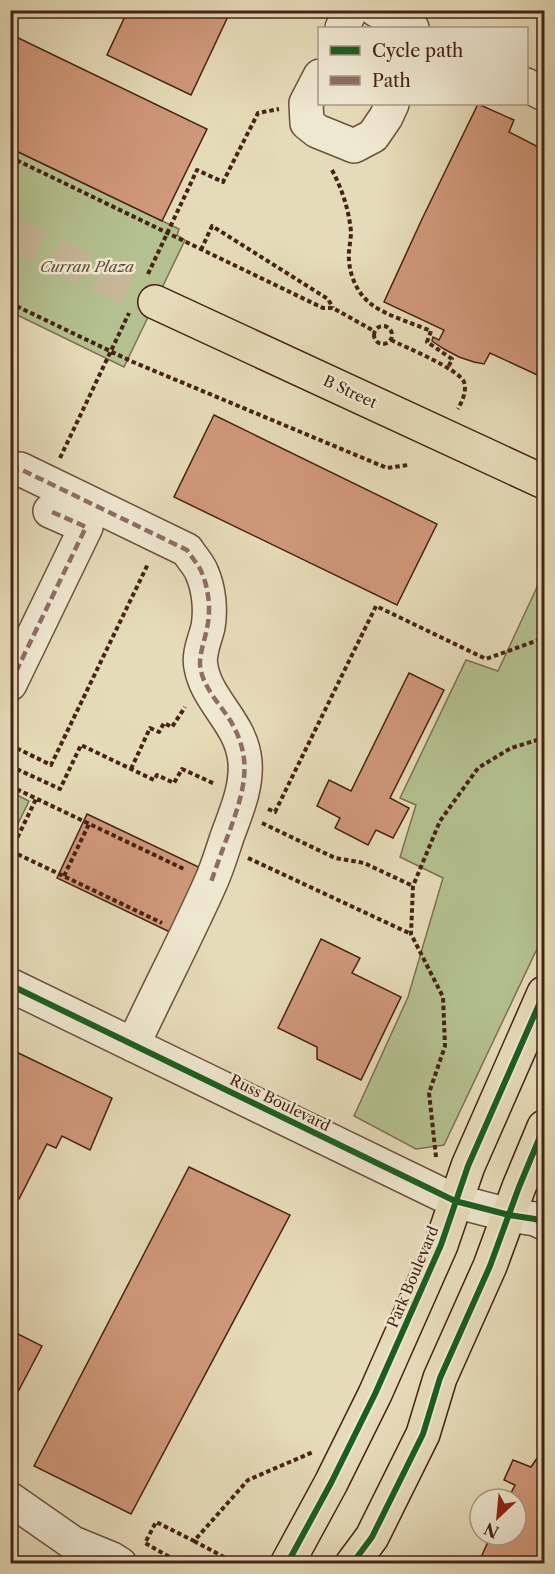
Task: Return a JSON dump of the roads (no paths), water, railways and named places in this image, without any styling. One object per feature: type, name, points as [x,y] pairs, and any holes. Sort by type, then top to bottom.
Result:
[{"type":"main road","name":"B Street","points":[[144,296],[543,478]]},
{"type":"main road","name":"Park Boulevard","points":[[287,1563],[331,1483],[375,1394],[441,1245],[473,1155],[544,993]]},
{"type":"main road","points":[[352,1563],[372,1537],[423,1434],[440,1378],[490,1266],[544,1127]]},
{"type":"street","points":[[342,27],[351,10]]},
{"type":"street","points":[[376,10],[410,27]]},
{"type":"street","points":[[318,80],[306,104],[307,123],[317,132],[354,146],[373,136],[392,105]]},
{"type":"street","points":[[528,86],[544,94]]},
{"type":"street","points":[[10,469],[20,469],[187,550],[202,572],[207,590],[208,626],[200,664],[203,678],[231,721],[240,741],[245,761],[242,797],[203,878],[133,1045]]},
{"type":"street","points":[[10,684],[86,527],[50,511]]},
{"type":"street","name":"Russ Boulevard","points":[[10,985],[455,1201],[544,1223]]},
{"type":"street","points":[[10,1499],[73,1553],[112,1559],[120,1563]]},
{"type":"tunnel","points":[[10,233],[155,302]]},
{"type":"park label","name":"Curran Plaza","points":[[87,267]]}]
